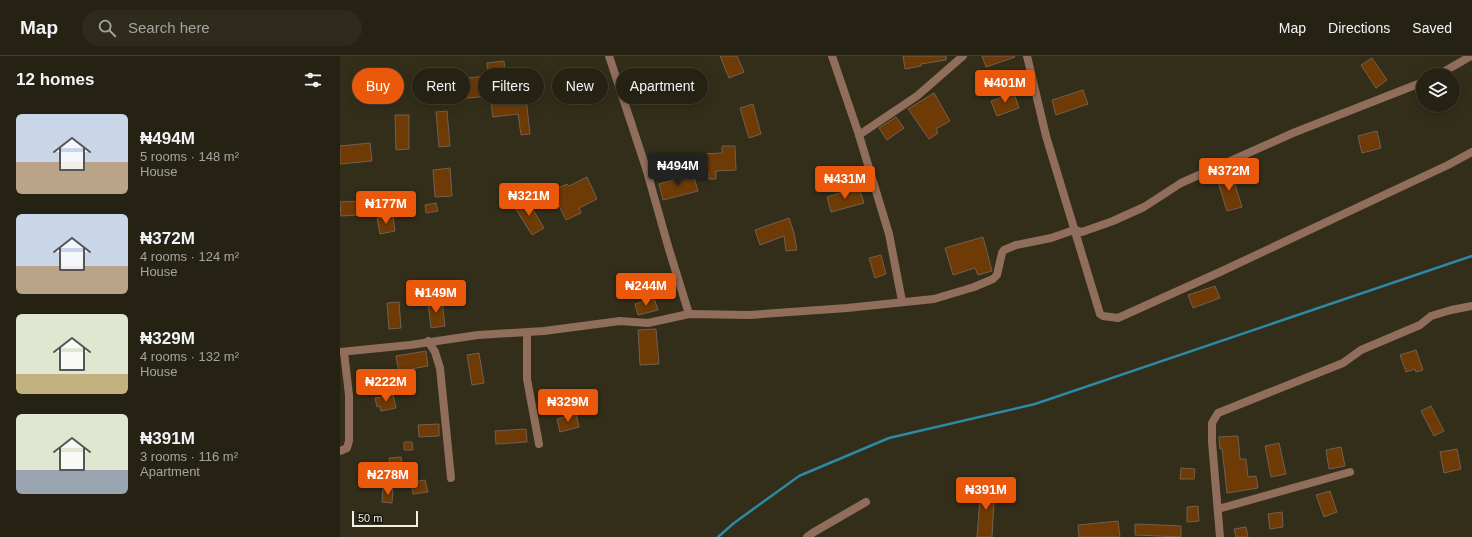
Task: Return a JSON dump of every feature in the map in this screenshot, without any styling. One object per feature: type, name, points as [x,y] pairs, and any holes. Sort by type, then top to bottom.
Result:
[{"type":"street","points":[[609,56],[646,168],[689,314]]},
{"type":"street","points":[[832,56],[859,135],[889,234],[902,301]]},
{"type":"street","points":[[859,135],[917,96],[963,56]]},
{"type":"street","points":[[1027,56],[1046,136],[1100,314],[1103,316],[1118,318],[1448,165],[1472,152]]},
{"type":"street","points":[[1450,68],[1471,56]]},
{"type":"street","points":[[340,451],[347,448],[349,441],[349,395],[342,352],[428,341],[592,326],[620,321],[648,323],[689,314],[749,315],[847,308],[902,301],[934,299],[959,292],[993,279],[997,275],[1004,250],[1016,245],[1051,238],[1074,230],[1082,232],[1113,221],[1144,207],[1182,183],[1293,133],[1416,85]]},
{"type":"street","points":[[1220,537],[1212,436],[1212,423],[1218,413],[1343,363],[1361,350],[1420,325],[1431,316],[1472,306]]},
{"type":"street","points":[[527,333],[527,379],[539,444]]},
{"type":"street","points":[[428,341],[435,352],[440,368],[450,478]]},
{"type":"street","points":[[1218,509],[1350,472]]},
{"type":"street","points":[[807,537],[866,502]]},
{"type":"building","points":[[720,56],[737,56],[744,72],[729,78]]},
{"type":"building","points":[[903,56],[946,56],[946,60],[921,64],[921,66],[905,69]]},
{"type":"building","points":[[982,56],[1014,56],[1015,57],[986,67]]},
{"type":"building","points":[[1372,58],[1387,80],[1376,88],[1361,65]]},
{"type":"building","points":[[504,61],[505,68],[487,68],[487,63]]},
{"type":"building","points":[[478,77],[478,97],[470,98],[470,78]]},
{"type":"building","points":[[1083,90],[1088,104],[1056,115],[1052,100]]},
{"type":"building","points":[[934,93],[950,121],[936,129],[938,133],[929,139],[908,109]]},
{"type":"building","points":[[1014,93],[1019,108],[997,116],[991,101]]},
{"type":"building","points":[[491,104],[527,104],[530,134],[521,135],[518,114],[493,117]]},
{"type":"building","points":[[753,104],[761,134],[749,138],[740,108]]},
{"type":"building","points":[[447,111],[450,146],[439,147],[436,112]]},
{"type":"building","points":[[395,115],[409,115],[409,149],[396,150]]},
{"type":"building","points":[[896,117],[904,128],[887,140],[879,128]]},
{"type":"building","points":[[1377,131],[1381,148],[1362,153],[1358,136]]},
{"type":"building","points":[[370,143],[372,161],[340,164],[340,146]]},
{"type":"building","points":[[722,146],[735,146],[736,170],[716,171],[716,179],[709,179],[709,174],[703,174],[702,154],[722,153]]},
{"type":"building","points":[[450,168],[452,196],[435,197],[433,170]]},
{"type":"building","points":[[1231,172],[1242,207],[1227,211],[1216,176]]},
{"type":"building","points":[[693,174],[698,191],[663,200],[659,184]]},
{"type":"building","points":[[587,177],[597,199],[579,208],[581,213],[566,220],[552,191],[567,184],[569,186]]},
{"type":"building","points":[[859,187],[864,203],[831,212],[827,197]]},
{"type":"building","points":[[526,198],[544,228],[532,235],[514,206]]},
{"type":"building","points":[[358,201],[359,215],[341,216],[340,202]]},
{"type":"building","points":[[436,203],[438,211],[426,213],[425,205]]},
{"type":"building","points":[[393,216],[395,231],[380,234],[377,218]]},
{"type":"building","points":[[789,218],[794,233],[797,250],[786,251],[784,236],[760,245],[755,230]]},
{"type":"building","points":[[983,237],[992,271],[978,275],[975,268],[953,275],[945,248]]},
{"type":"building","points":[[881,255],[886,274],[875,278],[869,258]]},
{"type":"building","points":[[1215,286],[1220,298],[1193,308],[1188,295]]},
{"type":"building","points":[[654,298],[658,310],[638,315],[635,304]]},
{"type":"building","points":[[442,301],[445,326],[431,328],[428,303]]},
{"type":"building","points":[[399,302],[401,328],[389,329],[387,303]]},
{"type":"building","points":[[656,329],[659,364],[640,365],[638,330]]},
{"type":"building","points":[[1416,350],[1423,370],[1416,372],[1415,369],[1406,372],[1400,355]]},
{"type":"building","points":[[426,351],[428,366],[411,369],[413,378],[409,378],[411,388],[402,390],[396,356]]},
{"type":"building","points":[[479,353],[484,383],[472,385],[467,355]]},
{"type":"building","points":[[393,395],[396,408],[381,411],[380,406],[377,407],[375,398]]},
{"type":"building","points":[[1431,406],[1444,431],[1434,436],[1421,411]]},
{"type":"building","points":[[576,414],[579,427],[560,432],[557,419]]},
{"type":"building","points":[[439,424],[439,436],[419,437],[418,425]]},
{"type":"building","points":[[526,429],[527,442],[496,444],[495,431]]},
{"type":"building","points":[[1238,436],[1240,459],[1246,459],[1248,477],[1256,476],[1258,488],[1227,493],[1222,448],[1220,449],[1219,437]]},
{"type":"building","points":[[404,442],[412,442],[413,450],[404,450]]},
{"type":"building","points":[[1279,443],[1286,474],[1271,477],[1265,446]]},
{"type":"building","points":[[1341,447],[1345,466],[1329,469],[1326,450]]},
{"type":"building","points":[[1457,449],[1461,469],[1444,473],[1440,452]]},
{"type":"building","points":[[401,457],[404,475],[389,477],[389,458]]},
{"type":"building","points":[[1181,468],[1195,469],[1194,479],[1180,479]]},
{"type":"building","points":[[425,480],[428,492],[413,494],[411,482]]},
{"type":"building","points":[[981,484],[995,485],[992,537],[977,537]]},
{"type":"building","points":[[383,488],[393,489],[392,503],[382,502]]},
{"type":"building","points":[[1330,491],[1337,512],[1324,517],[1316,495]]},
{"type":"building","points":[[1198,506],[1199,521],[1187,522],[1187,507]]},
{"type":"building","points":[[1282,512],[1283,527],[1270,529],[1268,514]]},
{"type":"building","points":[[1118,521],[1120,537],[1079,537],[1078,525]]},
{"type":"building","points":[[1135,524],[1181,526],[1181,537],[1135,535]]},
{"type":"building","points":[[1246,527],[1248,537],[1236,537],[1234,529]]},
{"type":"waterway","points":[[718,537],[734,523],[799,476],[889,438],[1035,404],[1472,256]]}]
